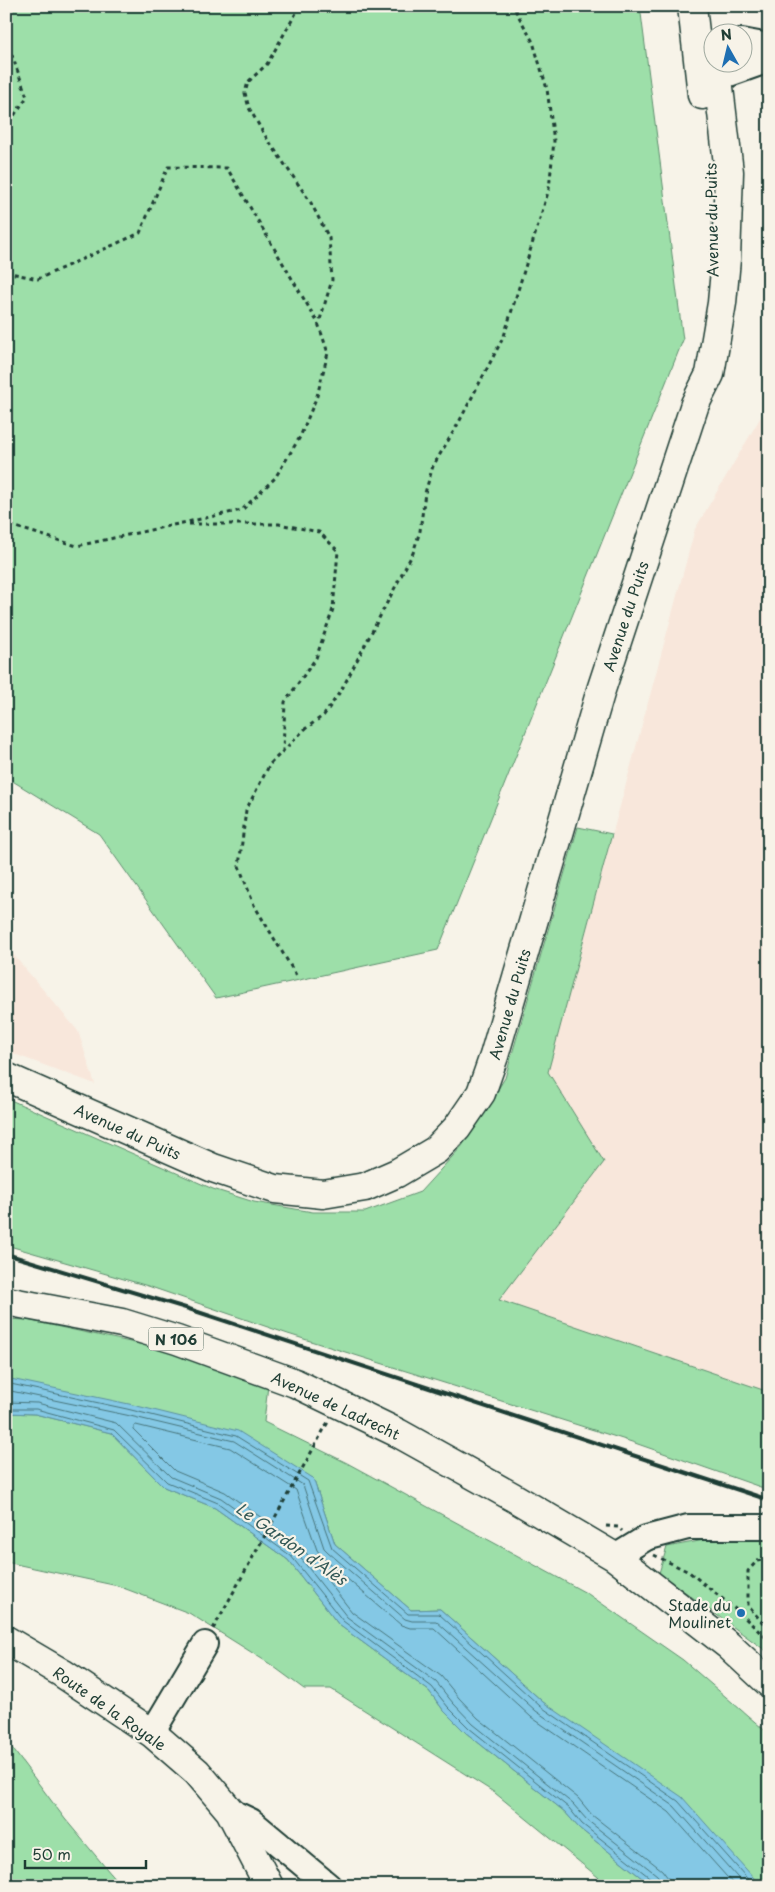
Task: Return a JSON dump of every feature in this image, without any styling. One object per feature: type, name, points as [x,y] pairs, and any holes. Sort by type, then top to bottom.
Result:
[{"type":"main road","name":"Avenue du Puits","points":[[692,6],[702,29]]},
{"type":"main road","name":"Avenue du Puits","points":[[708,6],[708,22]]},
{"type":"main road","name":"Avenue du Puits","points":[[6,1077],[213,1168],[275,1189],[323,1194],[365,1187],[396,1173],[436,1150],[457,1128],[481,1093],[494,1056],[601,690],[695,404],[708,322],[715,251],[712,164],[712,74]]},
{"type":"main road","name":"Avenue de Ladrecht","points":[[6,1302],[44,1307],[122,1322],[295,1382],[398,1433],[513,1497],[626,1550]]},
{"type":"main road","name":"N 106","points":[[626,1550],[769,1683]]},
{"type":"main road","name":"Route de la Royale","points":[[6,1640],[62,1673],[152,1733],[196,1772],[230,1811],[269,1886]]},
{"type":"street","points":[[752,43],[769,46]]},
{"type":"street","points":[[712,74],[769,60]]},
{"type":"street","points":[[626,1550],[646,1538],[688,1527],[769,1527]]},
{"type":"street","points":[[152,1733],[205,1644]]},
{"type":"street","points":[[230,1811],[251,1821],[330,1886]]},
{"type":"path","points":[[300,6],[267,64],[248,82],[245,94],[264,134],[311,203],[329,238],[332,280],[318,323]]},
{"type":"path","points":[[296,975],[254,905],[239,866],[246,810],[270,764],[305,729],[324,715],[342,690],[413,553],[420,531],[425,493],[433,466],[458,424],[504,336],[514,298],[531,253],[550,189],[554,141],[547,89],[533,42],[512,6]]},
{"type":"path","points":[[6,39],[27,97],[6,127]]},
{"type":"path","points":[[6,272],[38,279],[140,233],[168,167],[227,168],[318,323],[328,353],[317,396],[300,437],[275,478],[242,510],[77,546],[6,524]]},
{"type":"path","points":[[183,524],[279,524],[319,532],[338,551],[333,609],[316,658],[285,702],[283,750]]},
{"type":"path","points":[[205,1644],[316,1443]]},
{"type":"path","points":[[626,1550],[650,1554],[689,1572],[740,1613],[769,1641]]},
{"type":"path","points":[[769,1559],[757,1561],[748,1571],[748,1606],[769,1630]]},
{"type":"shaded area","points":[[769,403],[769,1392],[499,1300],[603,1162],[548,1072],[695,529]]},
{"type":"shaded area","points":[[6,946],[78,1031],[95,1084],[6,1051]]},
{"type":"green space","points":[[6,6],[640,6],[683,340],[438,950],[216,998],[99,834],[6,777]]},
{"type":"green space","points":[[578,827],[612,834],[548,1072],[604,1162],[499,1300],[769,1392],[769,1490],[632,1442],[288,1334],[148,1286],[6,1245],[6,1098],[213,1189],[254,1202],[313,1212],[365,1212],[420,1192],[462,1146],[505,1078]]},
{"type":"green space","points":[[6,1319],[27,1320],[149,1346],[268,1385],[264,1422],[347,1463],[588,1594],[683,1660],[769,1734],[769,1886],[761,1886],[543,1702],[440,1609],[411,1610],[335,1544],[313,1478],[6,1379]]},
{"type":"green space","points":[[6,1413],[35,1414],[111,1433],[164,1487],[215,1508],[288,1560],[339,1625],[429,1691],[444,1711],[465,1732],[565,1812],[579,1828],[652,1886],[609,1886],[495,1793],[331,1689],[304,1689],[270,1664],[189,1613],[118,1586],[6,1562]]},
{"type":"green space","name":"Stade du Moulinet","points":[[737,1534],[769,1538],[769,1653],[659,1573],[667,1547]]},
{"type":"green space","points":[[6,1740],[65,1819],[121,1886],[6,1886]]},
{"type":"water","name":"Le Gardon d'Alès","points":[[6,1378],[129,1404],[238,1431],[313,1478],[335,1544],[411,1610],[440,1609],[543,1702],[682,1797],[761,1886],[652,1886],[579,1828],[565,1812],[465,1732],[444,1711],[429,1691],[339,1625],[288,1560],[215,1508],[164,1487],[111,1433],[35,1414],[6,1413]]},
{"type":"railway","points":[[6,1254],[189,1309],[769,1500]]},
{"type":"place","name":"Stade du Moulinet","points":[[741,1613]]}]
